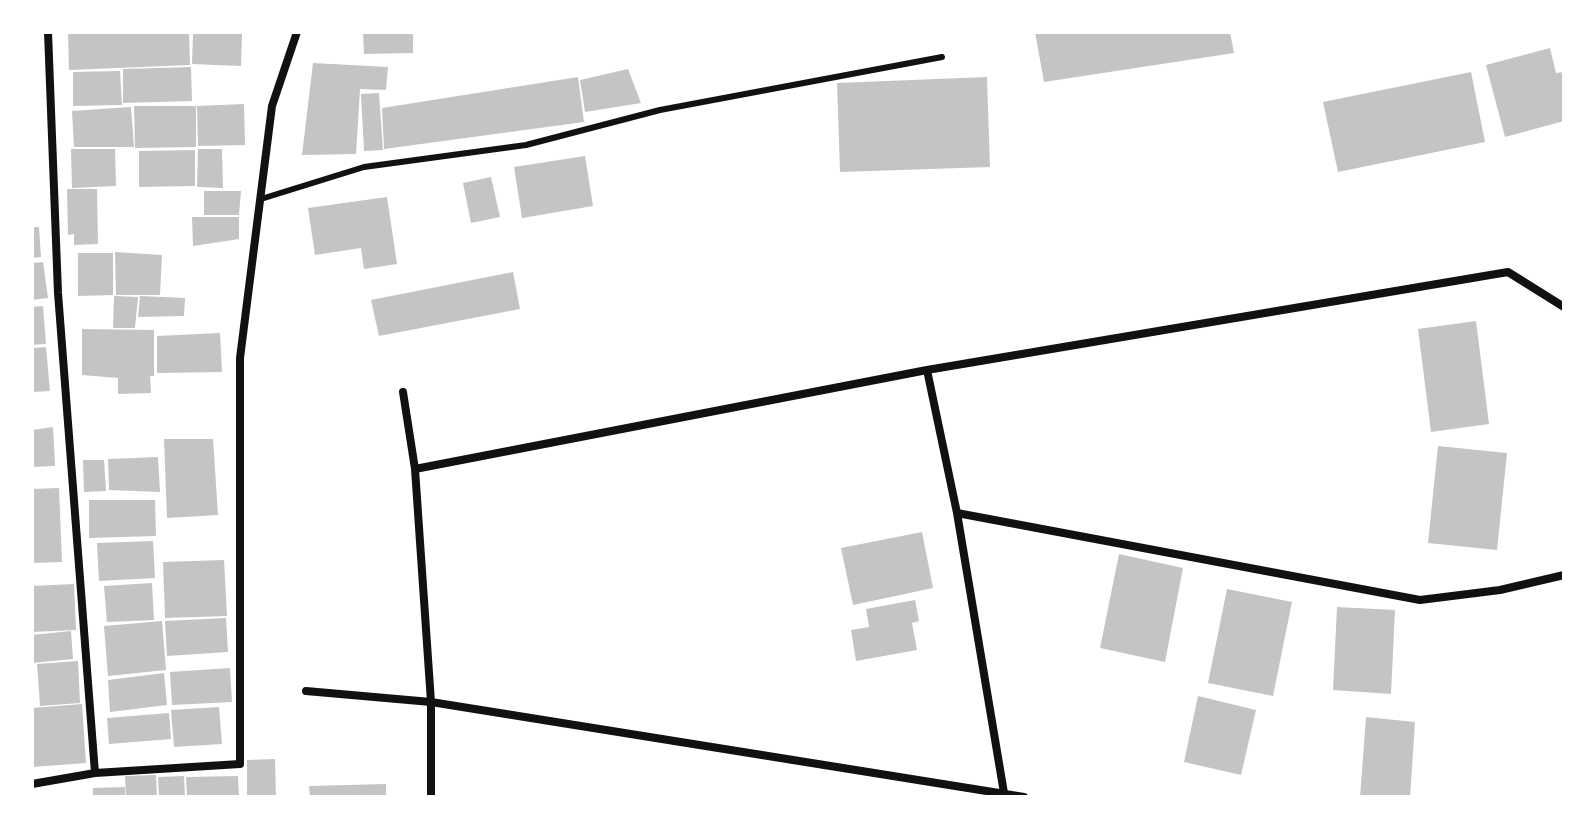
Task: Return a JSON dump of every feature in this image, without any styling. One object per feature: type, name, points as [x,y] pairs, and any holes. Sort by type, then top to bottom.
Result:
[{"type":"street","points":[[48,32],[58,293],[95,773]]},
{"type":"street","points":[[32,784],[95,773],[240,764],[240,358],[272,106],[297,32]]},
{"type":"street","points":[[415,469],[927,370],[1508,272],[1564,307]]},
{"type":"street","points":[[927,370],[957,513],[1004,793]]},
{"type":"street","points":[[403,392],[415,469],[431,702],[431,797]]},
{"type":"street","points":[[957,513],[1420,600],[1500,590],[1564,575]]},
{"type":"street","points":[[306,691],[431,702],[1024,797]]},
{"type":"lane","points":[[261,199],[364,167],[526,145],[660,110],[942,57]]},
{"type":"building","points":[[68,32],[189,32],[190,65],[69,70]]},
{"type":"building","points":[[193,32],[242,33],[241,66],[192,64]]},
{"type":"building","points":[[363,32],[413,32],[413,53],[364,54]]},
{"type":"building","points":[[1035,32],[1230,32],[1234,53],[1044,82]]},
{"type":"building","points":[[1550,48],[1556,73],[1564,72],[1564,121],[1505,137],[1486,65]]},
{"type":"building","points":[[313,63],[388,67],[386,90],[360,89],[356,154],[302,155]]},
{"type":"building","points":[[191,67],[192,101],[123,103],[123,69]]},
{"type":"building","points":[[628,69],[641,103],[585,112],[580,80]]},
{"type":"building","points":[[120,71],[122,105],[73,106],[73,72]]},
{"type":"building","points":[[1471,72],[1485,142],[1338,172],[1323,102]]},
{"type":"building","points":[[578,77],[584,122],[384,149],[382,108]]},
{"type":"building","points":[[987,77],[990,167],[840,172],[837,83]]},
{"type":"building","points":[[379,93],[383,150],[364,151],[361,94]]},
{"type":"building","points":[[244,104],[245,145],[198,146],[197,106]]},
{"type":"building","points":[[134,106],[196,106],[196,147],[135,148]]},
{"type":"building","points":[[131,107],[134,147],[74,147],[72,111]]},
{"type":"building","points":[[71,149],[115,149],[116,186],[72,188]]},
{"type":"building","points":[[198,149],[222,149],[223,188],[197,187]]},
{"type":"building","points":[[195,150],[195,186],[139,187],[139,151]]},
{"type":"building","points":[[585,156],[593,206],[522,218],[514,167]]},
{"type":"building","points":[[491,177],[500,217],[471,223],[463,183]]},
{"type":"building","points":[[67,189],[97,189],[98,244],[74,245],[74,234],[68,235]]},
{"type":"building","points":[[204,191],[241,191],[239,215],[204,215]]},
{"type":"building","points":[[387,197],[397,264],[364,269],[361,248],[315,255],[308,208]]},
{"type":"building","points":[[192,217],[239,217],[239,239],[193,246]]},
{"type":"building","points":[[32,227],[39,227],[41,257],[32,258]]},
{"type":"building","points":[[115,252],[162,255],[160,295],[116,295]]},
{"type":"building","points":[[78,253],[113,253],[113,295],[78,296]]},
{"type":"building","points":[[43,262],[48,298],[32,300],[32,263]]},
{"type":"building","points":[[513,272],[520,309],[379,336],[371,300]]},
{"type":"building","points":[[114,296],[138,297],[135,328],[113,328]]},
{"type":"building","points":[[140,296],[185,298],[184,316],[138,317]]},
{"type":"building","points":[[43,306],[46,344],[32,345],[32,307]]},
{"type":"building","points":[[1476,321],[1489,424],[1431,432],[1418,329]]},
{"type":"building","points":[[82,329],[154,330],[151,393],[118,394],[118,378],[82,375]]},
{"type":"building","points":[[220,333],[222,372],[157,373],[157,336]]},
{"type":"building","points":[[46,347],[50,391],[32,392],[32,348]]},
{"type":"building","points":[[53,427],[55,466],[32,467],[32,430]]},
{"type":"building","points":[[164,439],[213,439],[218,515],[167,518]]},
{"type":"building","points":[[1438,446],[1507,453],[1497,550],[1428,543]]},
{"type":"building","points":[[158,457],[160,492],[109,490],[108,459]]},
{"type":"building","points":[[83,460],[104,460],[106,491],[84,492]]},
{"type":"building","points":[[59,488],[62,562],[32,563],[32,489]]},
{"type":"building","points":[[89,500],[155,500],[156,536],[89,538]]},
{"type":"building","points":[[922,532],[933,588],[853,605],[841,548]]},
{"type":"building","points":[[153,541],[155,578],[99,581],[97,543]]},
{"type":"building","points":[[1119,554],[1183,568],[1165,662],[1100,648]]},
{"type":"building","points":[[224,560],[227,616],[165,618],[163,562]]},
{"type":"building","points":[[152,583],[154,620],[107,622],[104,586]]},
{"type":"building","points":[[74,584],[76,630],[32,632],[32,586]]},
{"type":"building","points":[[1227,589],[1292,602],[1273,696],[1208,683]]},
{"type":"building","points":[[915,600],[919,621],[912,623],[917,650],[856,661],[851,630],[869,627],[866,609]]},
{"type":"building","points":[[1337,607],[1395,610],[1391,694],[1333,690]]},
{"type":"building","points":[[226,618],[228,652],[167,656],[165,621]]},
{"type":"building","points":[[162,621],[166,670],[108,676],[104,626]]},
{"type":"building","points":[[71,631],[73,659],[32,663],[32,635]]},
{"type":"building","points":[[78,661],[80,703],[40,706],[37,664]]},
{"type":"building","points":[[230,668],[232,702],[172,705],[170,672]]},
{"type":"building","points":[[164,673],[167,705],[110,712],[108,680]]},
{"type":"building","points":[[1198,696],[1256,710],[1241,775],[1184,762]]},
{"type":"building","points":[[82,704],[86,763],[32,767],[32,708]]},
{"type":"building","points":[[219,707],[222,744],[174,747],[171,710]]},
{"type":"building","points":[[169,713],[171,739],[109,744],[107,718]]},
{"type":"building","points":[[1366,717],[1415,722],[1410,797],[1360,797]]},
{"type":"building","points":[[275,759],[276,797],[247,797],[247,760]]},
{"type":"building","points":[[156,775],[157,797],[126,797],[125,776]]},
{"type":"building","points":[[184,776],[185,797],[159,797],[158,777]]},
{"type":"building","points":[[238,776],[239,797],[187,797],[186,777]]},
{"type":"building","points":[[386,784],[386,797],[310,797],[309,786]]},
{"type":"building","points":[[125,787],[125,797],[93,797],[93,788]]}]
